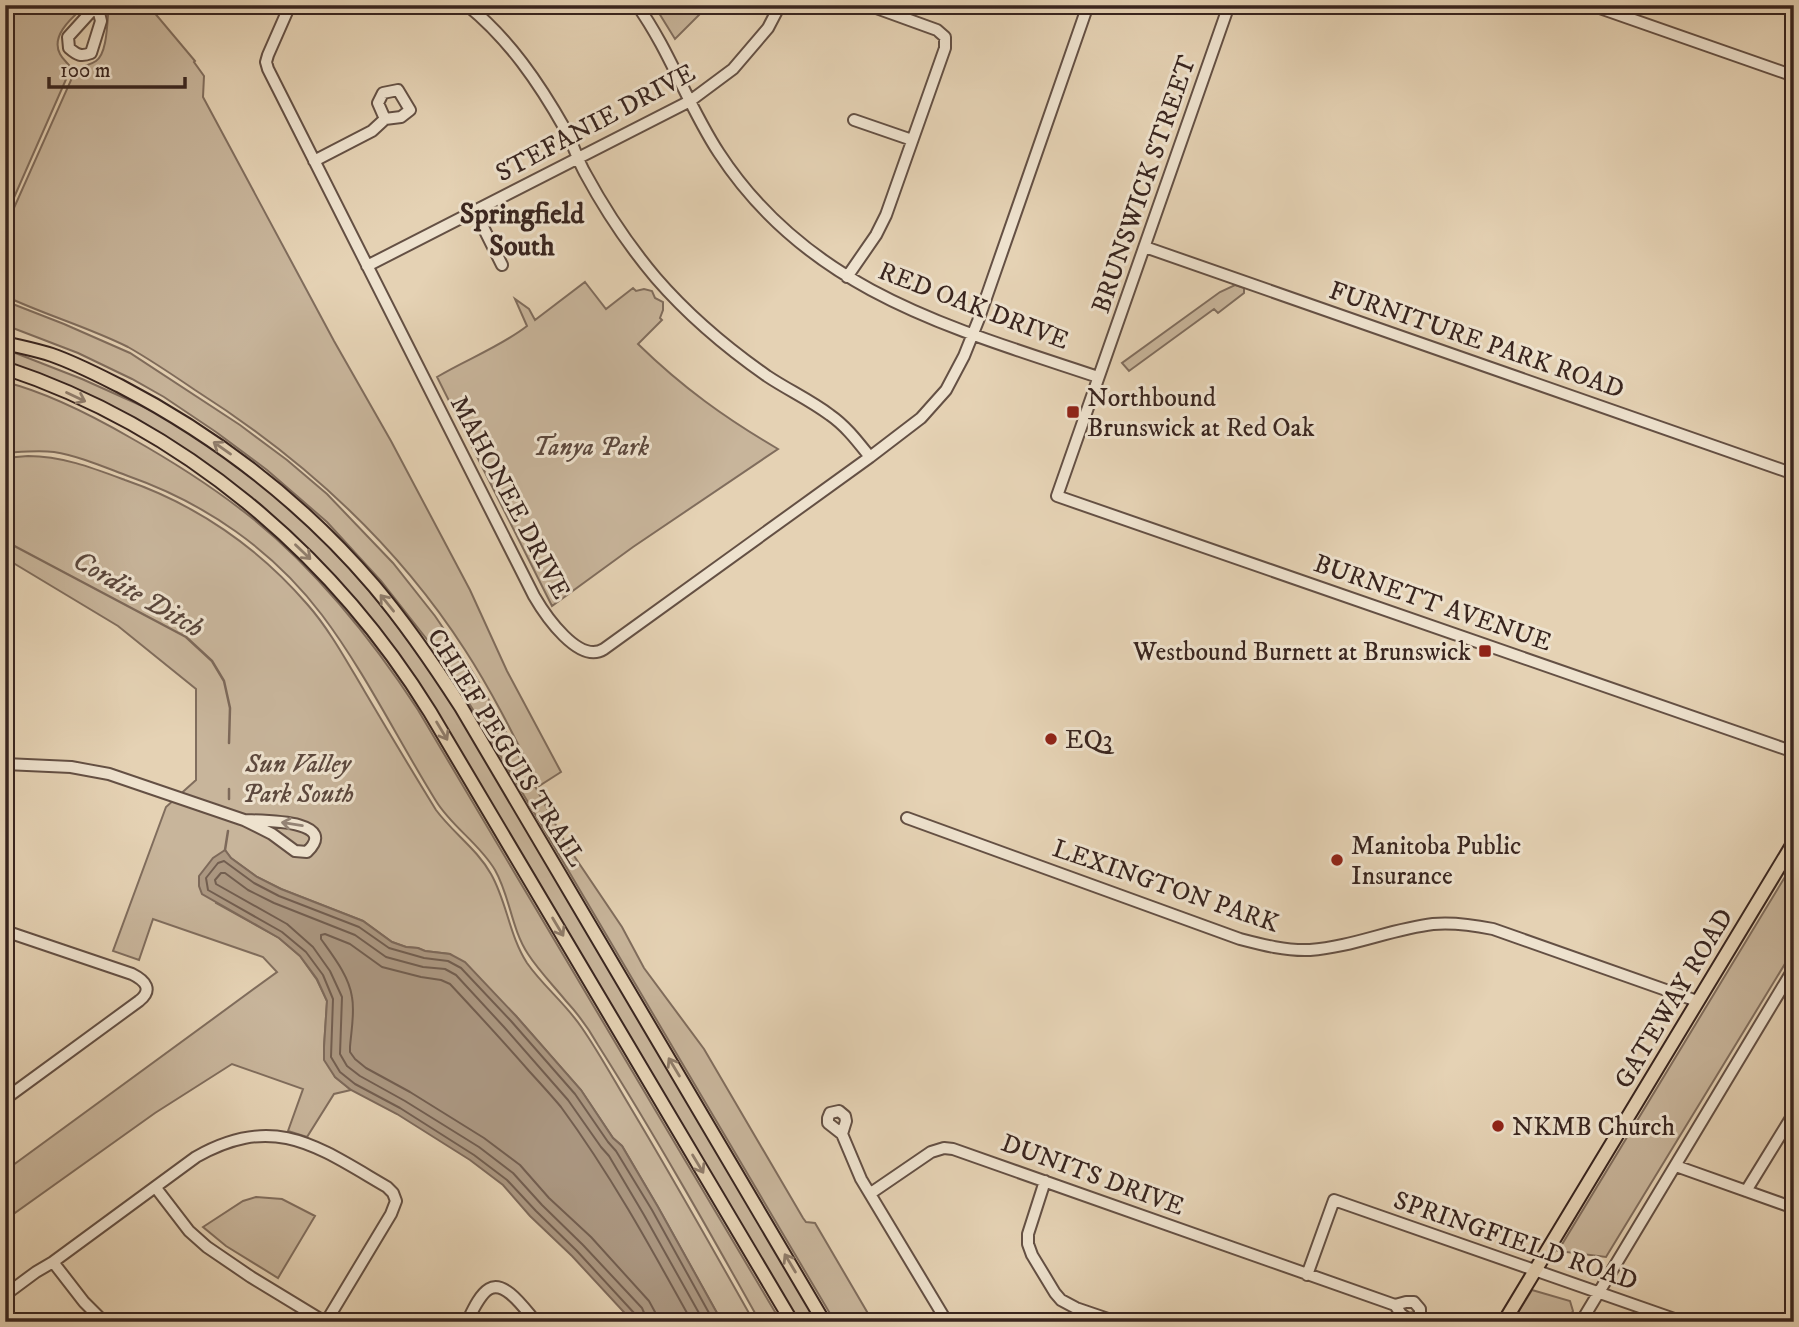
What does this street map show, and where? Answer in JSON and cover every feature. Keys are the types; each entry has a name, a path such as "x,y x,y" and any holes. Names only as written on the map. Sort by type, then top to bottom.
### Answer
{"main road":[{"path":"5,334 52,355"},
{"name":"CHIEF PEGUIS TRAIL","path":"5,343 52,355 108,381 152,403 205,436 280,492 313,522 349,558 397,615 461,707 824,1322"},
{"name":"CHIEF PEGUIS TRAIL","path":"8,370 104,410 203,469 290,539 367,621 430,712 792,1322"},
{"name":"GATEWAY ROAD","path":"1504,1322 1794,842"}],"street":[{"name":"MAHONEE DRIVE","path":"290,5 266,62 268,69 534,596 553,624 583,651 590,653 604,649 870,457 921,418 946,390 972,335 1088,5"},
{"path":"467,5 524,64 567,132 601,202 657,278 682,306 742,358 831,415 846,428 870,457"},
{"name":"RED OAK DRIVE","path":"637,5 665,51 719,154 754,199 796,240 829,266 902,307 972,335 1098,377"},
{"name":"STEFANIE DRIVE","path":"367,266 690,101 733,69 768,28 780,5"},
{"path":"847,277 881,224 945,48 945,37 937,30 868,5"},
{"name":"BRUNSWICK STREET","path":"1057,496 1229,5"},
{"path":"1591,5 1794,76"},
{"path":"314,161 372,131 385,119"},
{"path":"854,120 912,140"},
{"path":"475,211 502,265"},
{"name":"FURNITURE PARK ROAD","path":"1145,247 1794,474"},
{"name":"BURNETT AVENUE","path":"1057,496 1794,752"},
{"path":"5,764 71,767 93,771 244,820 272,834 295,851 307,852 314,842 310,829 298,824 244,820"},
{"name":"LEXINGTON PARK","path":"907,818 1240,939 1266,946 1310,950 1426,925 1470,925 1493,929 1697,1001"},
{"path":"5,931 132,974 145,982 147,993 139,1002 5,1099"},
{"path":"1581,1322 1794,968"},
{"path":"1746,1191 1794,1113"},
{"path":"842,1134 861,1179 947,1322"},
{"path":"5,1294 196,1157 231,1140 269,1136 295,1139 318,1147 387,1187 396,1201 325,1322 207,1247 189,1231 156,1188"},
{"name":"DUNITS DRIVE","path":"871,1193 930,1152 944,1148 966,1153 1395,1305"},
{"path":"1676,1166 1794,1208"},
{"path":"1045,1181 1028,1234 1032,1255 1061,1300 1117,1322"},
{"name":"SPRINGFIELD ROAD","path":"1307,1275 1334,1200 1683,1322"},
{"path":"53,1262 84,1302 104,1322"},
{"path":"467,1322 487,1290 495,1287 507,1290 536,1322"}],"green space":[{"path":"5,5 86,5 60,33 58,47 61,56 71,68 5,218"},
{"path":"109,5 148,5 195,61 204,76 203,97 391,441 470,590 507,671 561,772 539,786 485,683 438,611 409,574 344,505 273,444 145,357 113,340 5,296 5,228 75,71 96,61 103,51"},
{"path":"654,5 709,5 675,39"},
{"name":"Tanya Park","path":"585,282 606,309 633,288 636,291 652,291 655,298 663,302 660,318 662,320 638,344 705,401 778,449 633,547 552,606 437,377 527,326 515,299 529,309 535,320"},
{"path":"1235,285 1244,288 1244,293 1218,313 1214,309 1129,371 1122,363 1220,292"},
{"path":"5,301 130,353 240,425 327,494 393,563 435,616 467,663 566,844 622,927 644,968 704,1049 803,1218 806,1222 815,1223 873,1322 835,1322 477,716 436,651 381,581 327,522 267,470 216,432 132,379 78,353 5,325"},
{"path":"5,349 82,379 160,414 202,441 285,504 369,590 410,643 466,727 818,1322 798,1322 427,697 351,596 263,509 196,457 5,362"},
{"path":"5,382 38,392 86,414 146,446 202,482 243,511 293,554 339,603 381,656 418,710 781,1322 760,1322 661,1148 591,1033 541,972 522,944 504,890 489,860 436,801 353,660 303,591 236,531 184,500 156,487 63,454 41,451 5,453"},
{"name":"Sun Valley Park South","path":"28,456 65,460 89,467 176,501 246,546 288,583 307,604 338,646 436,810 491,874 527,963 576,1019 595,1048 754,1322 722,1322 622,1146 613,1138 581,1090 516,1016 450,954 425,951 392,942 363,921 257,877 231,858 225,850 216,903 279,938 300,956 317,980 327,1001 324,1047 335,1077 351,1090 334,1094 307,1137 288,1131 303,1089 232,1064 155,1113 5,1220 5,1171 277,972 263,957 153,919 139,960 113,951 166,807 196,780 196,689 118,626 5,558 5,458"},
{"path":"1794,862 1794,949 1606,1257 1558,1251"},
{"path":"256,1197 282,1199 315,1216 278,1278 226,1246 203,1227 243,1201"},
{"path":"1532,1290 1570,1301 1573,1311 1566,1322 1512,1322"}],"water":[{"path":"225,850 231,858 257,877 363,921 392,942 425,951 450,954 465,962 581,1090 613,1138 622,1146 722,1322 633,1322 503,1185 470,1160 397,1114 351,1090 335,1077 324,1060 327,1001 317,979 300,956 279,938 202,894 199,876 213,858"}],"waterway":[{"name":"Cordite Ditch","path":"5,541 186,637 212,661 224,681 230,708 229,743"},
{"name":"Cordite Ditch","path":"229,789 229,799"},
{"name":"Cordite Ditch","path":"225,850 228,831"}],"place":[{"name":"Northbound Brunswick at Red Oak","path":"1073,412"},
{"name":"Westbound Burnett at Brunswick","path":"1485,651"},
{"name":"EQ3","path":"1051,739"},
{"name":"Manitoba Public Insurance","path":"1337,860"},
{"name":"NKMB Church","path":"1498,1126"}],"district":[{"name":"Springfield South","path":"522,229"}]}
